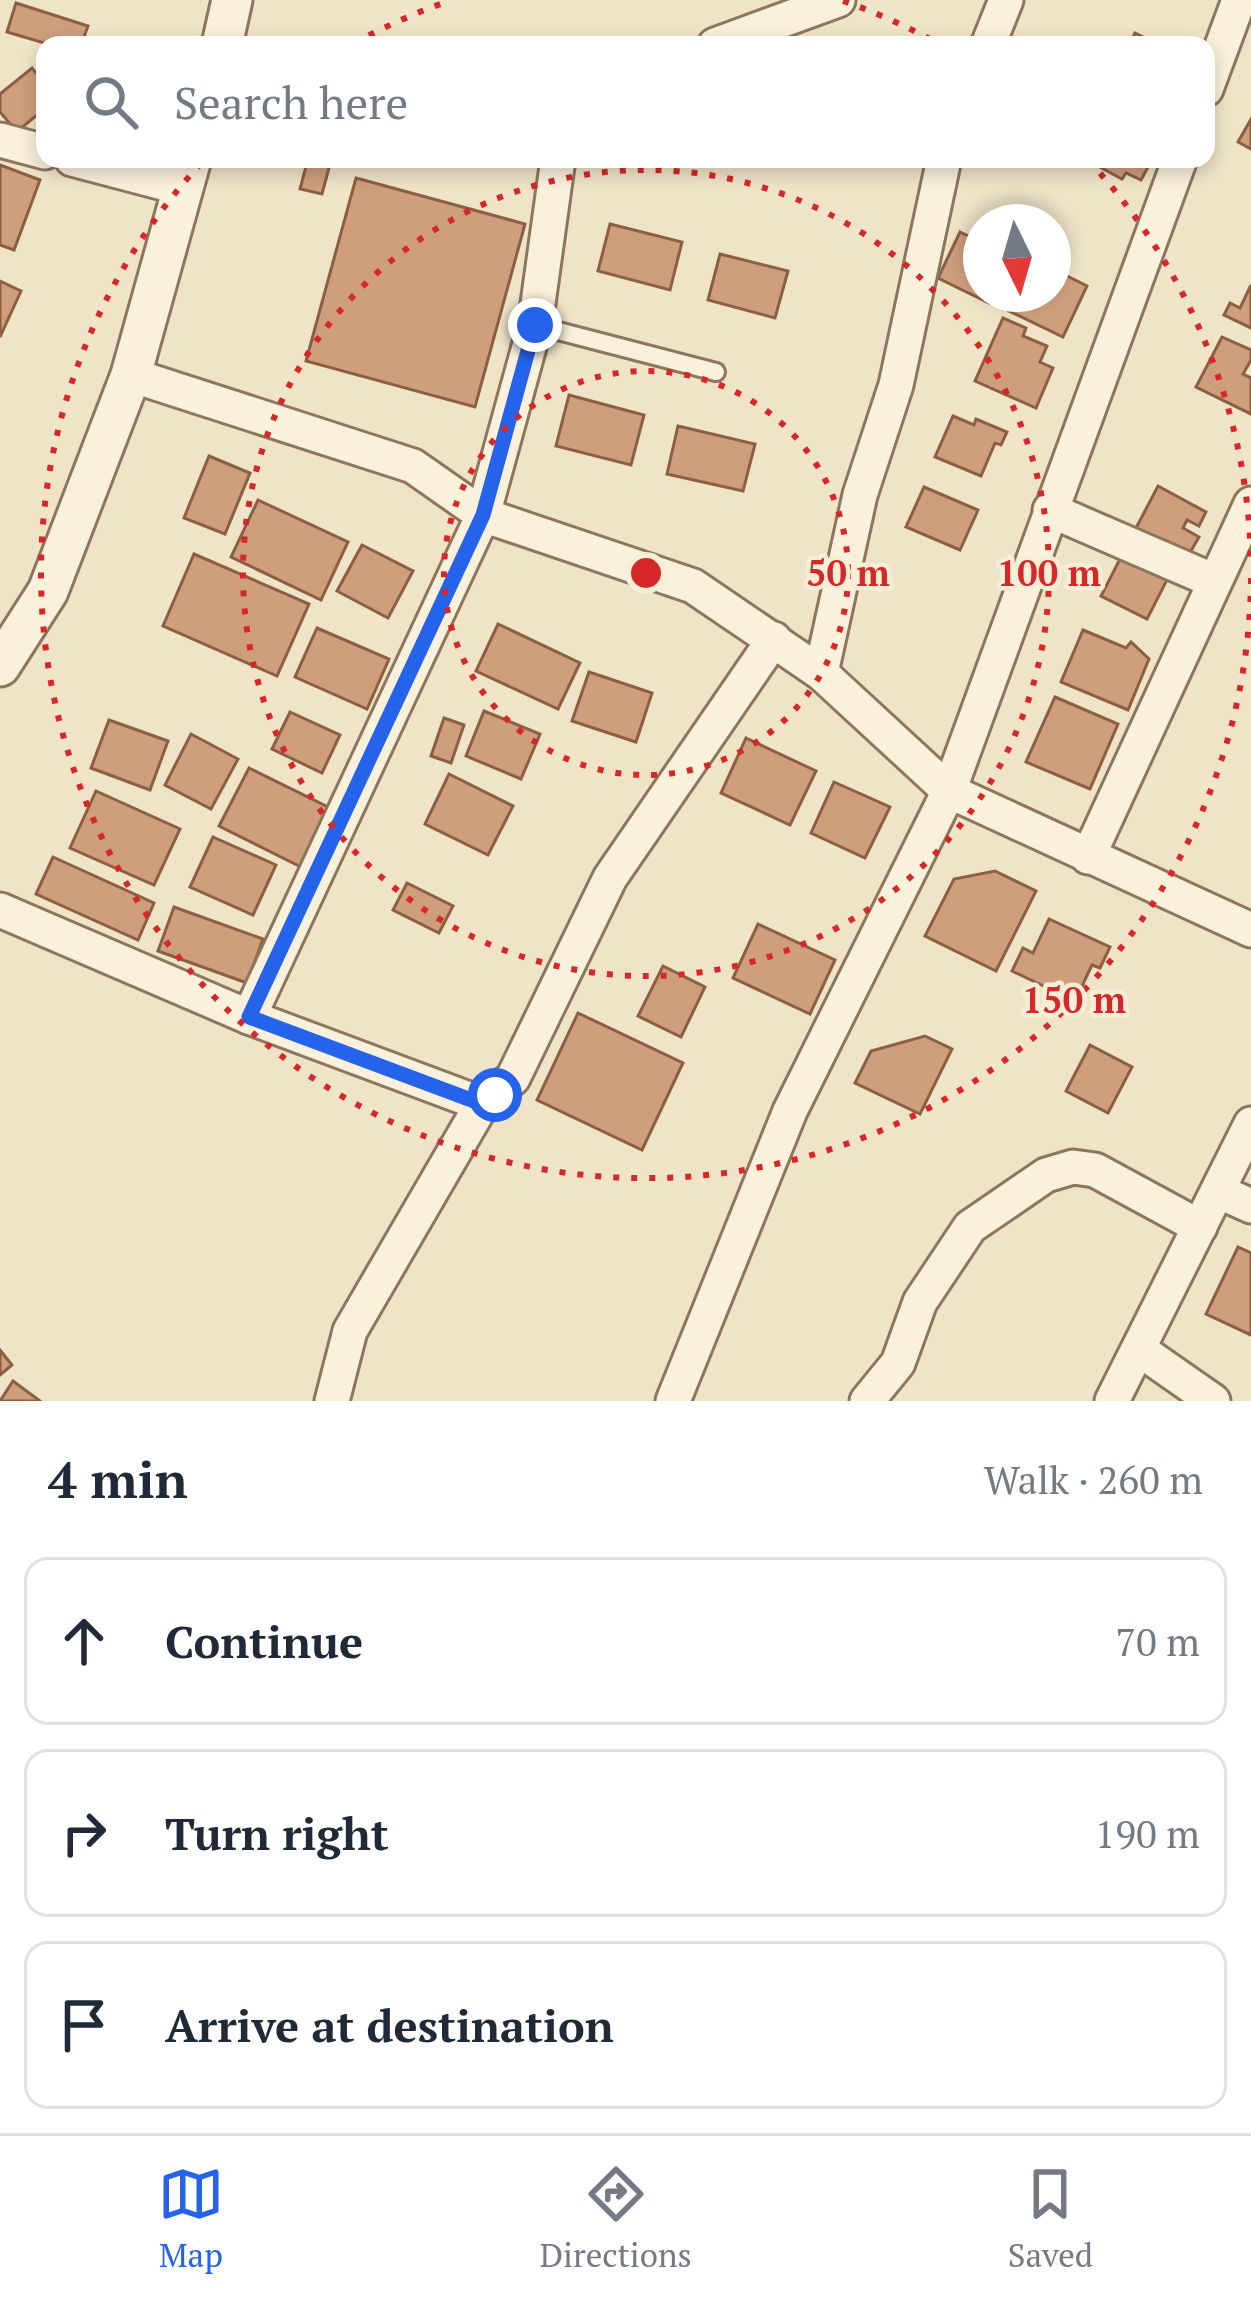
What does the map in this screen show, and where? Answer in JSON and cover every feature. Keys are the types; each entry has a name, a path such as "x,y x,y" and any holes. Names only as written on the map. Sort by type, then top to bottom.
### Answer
{"street":[{"path":"224,36 232,0"},
{"path":"740,36 838,0"},
{"path":"992,36 1006,0"},
{"path":"1215,65 1239,0"},
{"path":"0,140 36,150"},
{"path":"0,666 48,591 131,375 186,174 140,168"},
{"path":"249,1017 483,515 535,325 558,168"},
{"path":"821,673 860,494 896,386 942,168"},
{"path":"673,1401 790,1111 949,791 1177,168"},
{"path":"131,375 413,466 483,515 693,586 821,673 949,791 1251,930"},
{"path":"1088,857 1251,504"},
{"path":"1050,510 1214,581"},
{"path":"332,1401 350,1330 482,1104 514,1078 610,878 774,639"},
{"path":"0,910 249,1017 482,1104"},
{"path":"1112,1401 1251,1124"},
{"path":"867,1401 898,1363 920,1302 970,1227 1046,1175 1073,1167 1095,1170 1200,1227"},
{"path":"1218,1191 1251,1206"},
{"path":"1140,1350 1213,1401"}],"lane":[{"path":"535,325 716,372"}],"building":[{"path":"16,3 88,26 84,36 36,36 36,41 7,32"},
{"path":"32,68 36,116 17,132 0,112 0,94"},
{"path":"1251,119 1251,149 1238,142"},
{"path":"0,165 40,180 14,250 0,245"},
{"path":"306,168 329,168 322,194 300,189"},
{"path":"1102,168 1147,168 1141,180 1126,173 1122,179"},
{"path":"356,178 525,224 475,407 306,361"},
{"path":"610,224 682,242 670,290 598,271"},
{"path":"960,232 963,233 963,290 938,278"},
{"path":"720,254 788,271 775,318 708,300"},
{"path":"1071,278 1087,286 1063,337 1011,312 1071,312"},
{"path":"0,281 21,291 0,337"},
{"path":"1251,285 1251,328 1224,315 1230,303 1240,308"},
{"path":"1003,318 1026,328 1023,336 1047,346 1040,362 1053,368 1036,408 975,381"},
{"path":"1222,337 1251,350 1243,374 1251,378 1251,414 1196,387"},
{"path":"569,395 644,415 631,465 556,446"},
{"path":"953,416 974,425 976,419 1007,432 1001,445 995,443 981,476 935,457"},
{"path":"678,426 755,444 743,491 667,474"},
{"path":"209,456 250,473 225,534 184,518"},
{"path":"1158,486 1206,512 1199,526 1187,520 1183,528 1199,537 1188,556 1136,528"},
{"path":"924,487 978,510 960,550 906,527"},
{"path":"258,500 348,542 321,600 231,557"},
{"path":"362,545 413,571 388,618 337,591"},
{"path":"194,554 309,604 277,676 163,626"},
{"path":"1122,555 1168,578 1147,619 1101,596"},
{"path":"498,624 580,663 558,709 476,671"},
{"path":"317,628 389,659 367,709 295,677"},
{"path":"1083,630 1126,648 1131,642 1149,659 1128,710 1061,682"},
{"path":"589,672 652,693 636,742 572,721"},
{"path":"1055,697 1118,724 1090,789 1026,762"},
{"path":"484,711 540,734 521,779 466,756"},
{"path":"290,712 340,735 322,773 272,749"},
{"path":"444,718 464,725 451,763 431,756"},
{"path":"109,720 168,741 150,790 91,768"},
{"path":"191,734 238,759 211,809 165,785"},
{"path":"746,738 816,771 790,825 721,793"},
{"path":"249,768 332,809 303,868 219,826"},
{"path":"449,774 513,806 488,855 425,824"},
{"path":"834,782 890,807 865,858 811,833"},
{"path":"96,791 180,829 154,885 70,848"},
{"path":"213,837 276,865 253,915 190,887"},
{"path":"53,857 154,903 138,940 36,894"},
{"path":"995,871 1036,891 996,971 925,936 954,879"},
{"path":"407,883 453,906 439,933 393,910"},
{"path":"174,907 263,939 247,983 158,951"},
{"path":"1049,919 1110,947 1100,968 1092,965 1075,1001 1012,971 1023,948 1033,953"},
{"path":"758,924 835,960 810,1014 733,978"},
{"path":"663,966 705,987 681,1037 638,1016"},
{"path":"578,1013 683,1063 642,1150 537,1100"},
{"path":"925,1036 952,1049 920,1114 855,1083 871,1051"},
{"path":"1090,1045 1132,1067 1108,1113 1066,1091"},
{"path":"1238,1247 1251,1253 1251,1335 1206,1314"},
{"path":"0,1350 12,1365 0,1375"},
{"path":"13,1381 40,1401 0,1401"}],"route":[{"path":"495,1095 482,1104 249,1017 483,515 535,325"}]}
